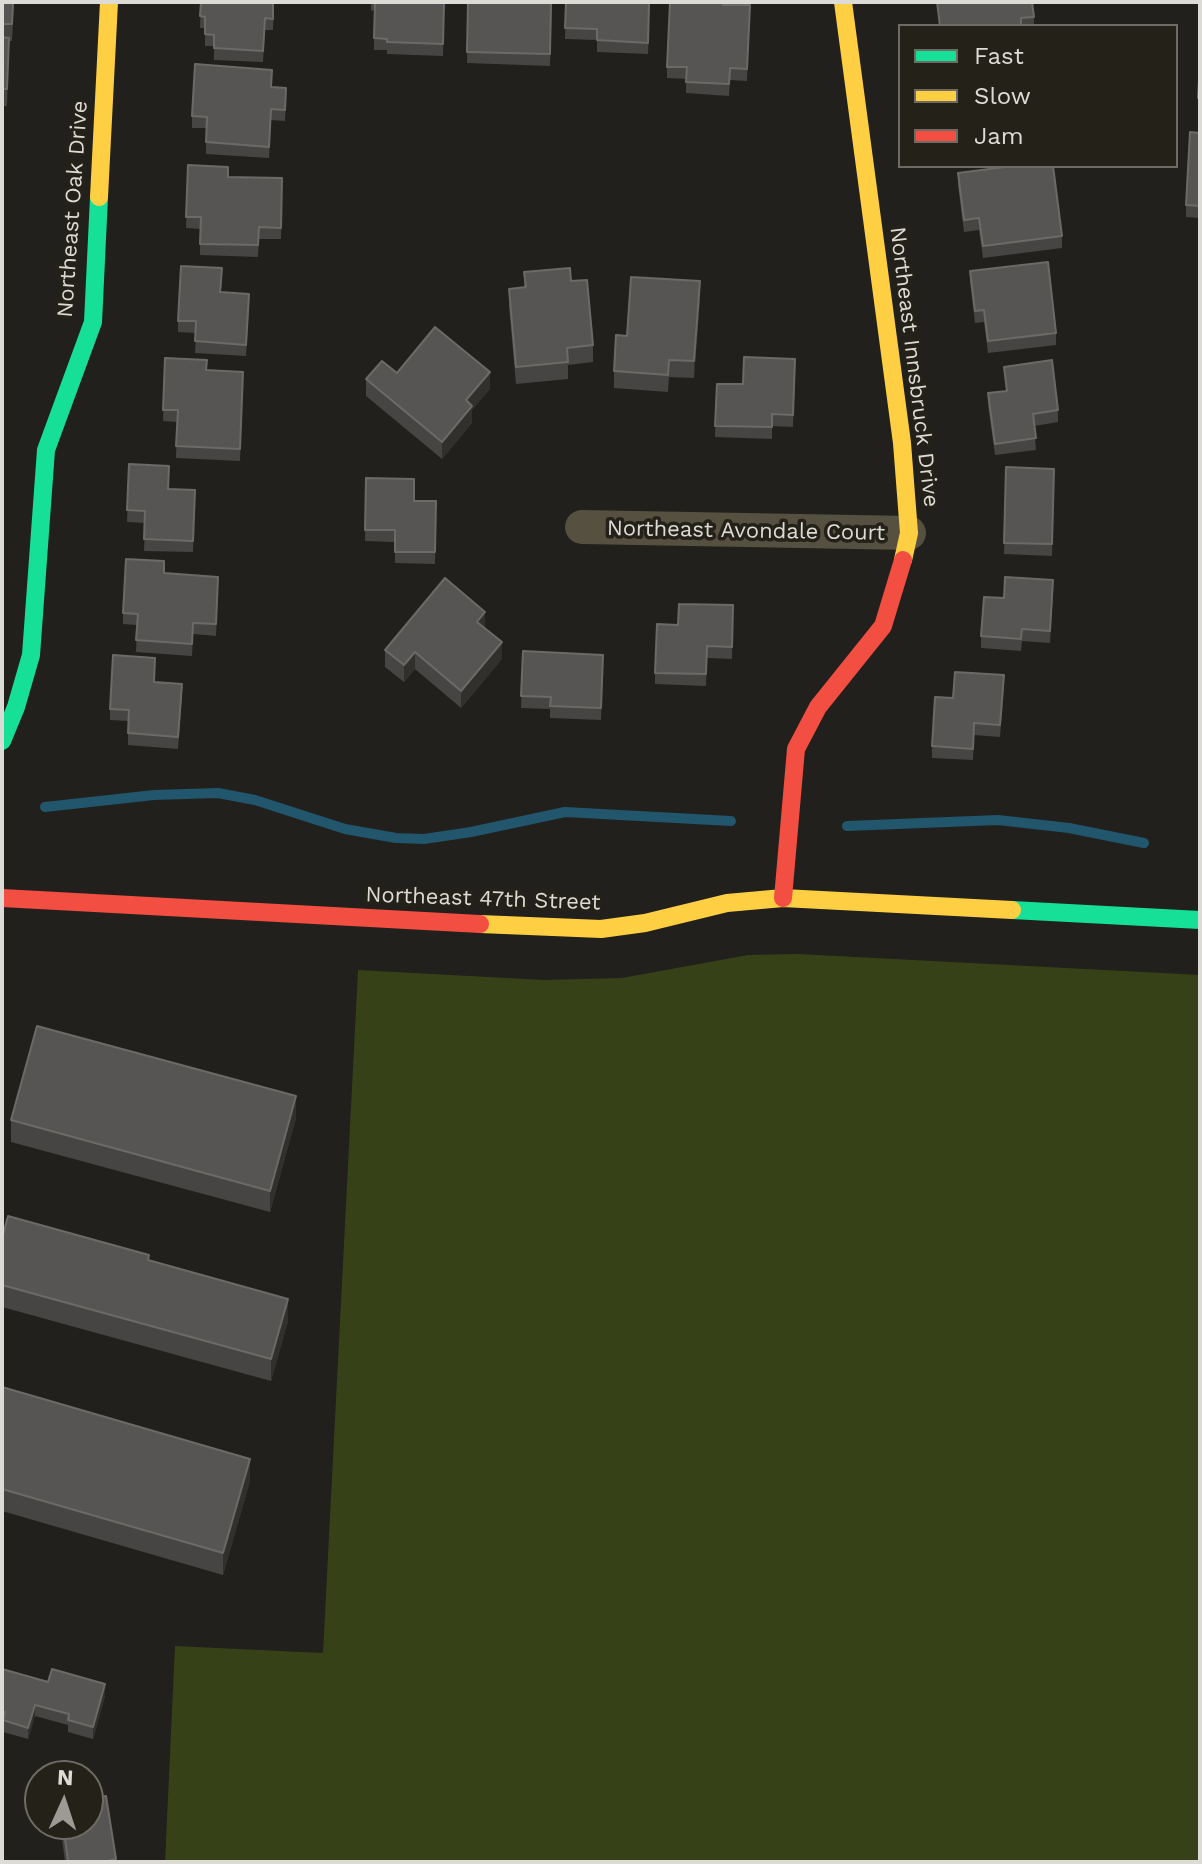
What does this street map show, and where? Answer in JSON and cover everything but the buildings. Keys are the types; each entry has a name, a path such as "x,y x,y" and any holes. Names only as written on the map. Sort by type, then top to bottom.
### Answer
{"street":[{"name":"Northeast Oak Drive","path":"2,741 16,707 31,655 46,450 93,322 109,2"},
{"name":"Northeast Innsbruck Drive","path":"783,898 796,749 818,707 883,626 900,575 909,533 902,443 843,2"},
{"name":"Northeast Avondale Court","path":"582,527 909,533"},
{"name":"Northeast 47th Street","path":"2,898 601,929 645,923 727,903 783,898 1200,920"}],"green space":[{"path":"798,954 1200,975 1200,1862 165,1862 175,1646 323,1653 358,970 544,980 622,978 748,955"}],"waterway":[{"path":"45,807 154,795 218,793 255,800 345,829 396,838 424,839 565,812 731,821"},
{"path":"847,826 998,820 1069,828 1144,843"}],"traffic: fast":[{"path":"2,741 16,707 31,655 46,450 93,322 99,197"},
{"path":"1012,910 1200,920"}],"traffic: slow":[{"path":"99,197 109,2"},
{"path":"843,2 902,443 909,533 903,560"},
{"path":"480,924 601,929 645,923 727,903 783,898 1012,910"}],"traffic: jam":[{"path":"783,898 796,749 818,707 883,626 903,560"},
{"path":"2,898 480,924"}]}
